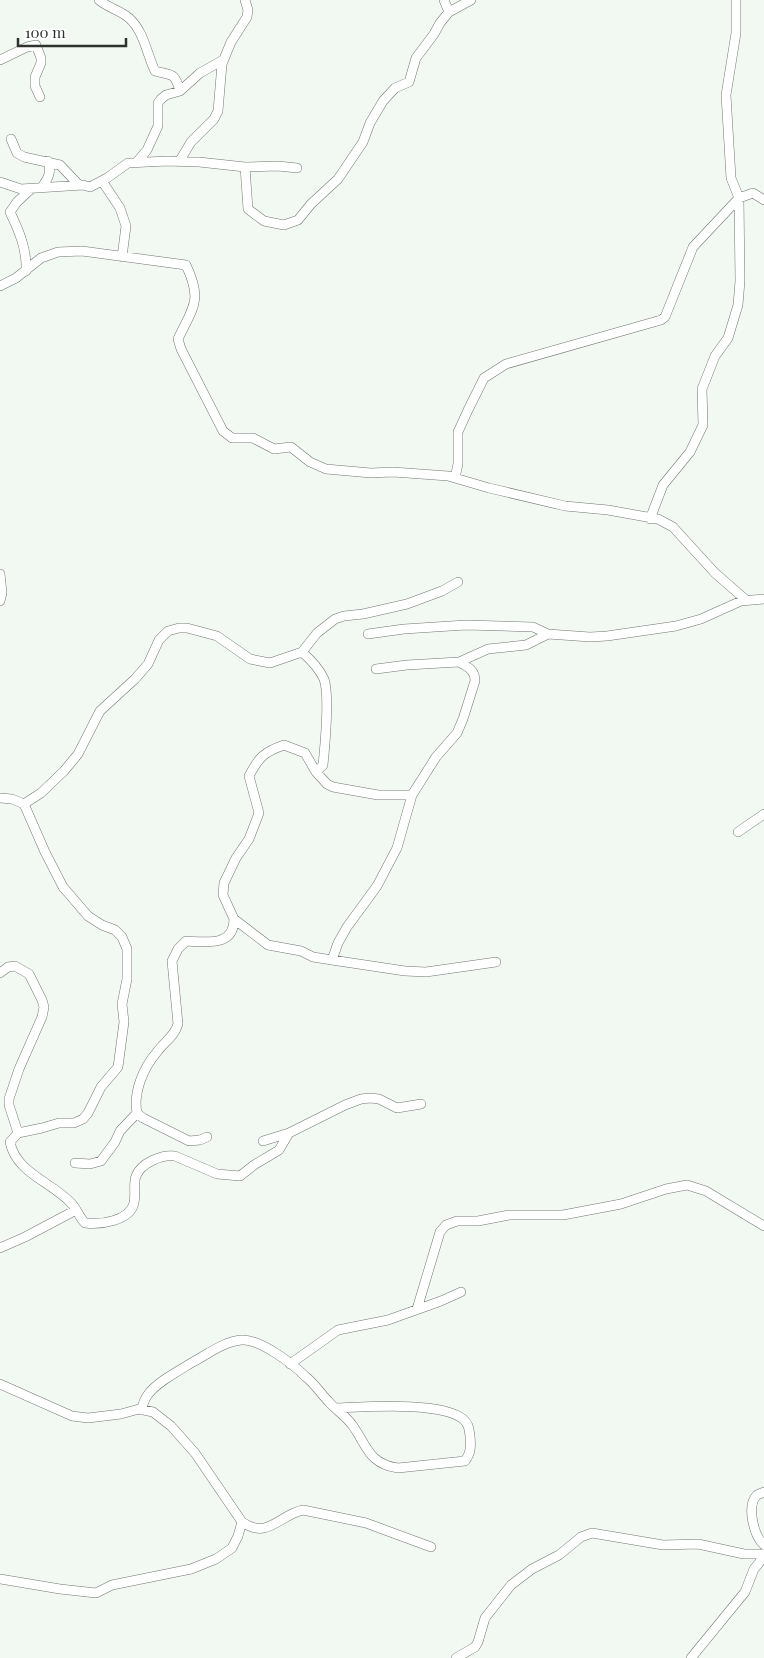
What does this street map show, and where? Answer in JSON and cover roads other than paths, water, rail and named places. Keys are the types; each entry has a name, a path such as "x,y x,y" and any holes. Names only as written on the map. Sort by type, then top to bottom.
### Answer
{"street":[{"path":"99,0 129,18 138,30 155,72 172,74 180,91"},
{"path":"179,162 190,142 214,119 218,111 220,72 223,60 231,42 247,17 246,0"},
{"path":"444,0 449,12"},
{"path":"245,166 248,209 264,221 284,225 298,220 311,204 338,179 362,142 370,122 383,101 394,88 409,82 416,58 449,12 471,0"},
{"path":"650,518 663,485 690,452 703,426 702,389 715,356 728,338 734,322 740,281 739,198 731,178 726,94 736,33 736,0"},
{"path":"0,60 27,46 36,45 41,63 35,77 35,86 40,98"},
{"path":"137,162 151,142 158,126 158,103 166,95 180,91 200,72 223,60"},
{"path":"11,139 18,154 60,165 79,185"},
{"path":"42,187 49,176 50,167 48,161"},
{"path":"0,182 22,189 79,185 90,187 128,163 137,162 199,162 296,168"},
{"path":"102,181 120,208 124,221 125,236 122,257"},
{"path":"26,270 24,246 10,212 31,189"},
{"path":"455,478 458,464 458,432 484,378 506,364 661,320 667,311 693,247 739,198 753,193 764,200"},
{"path":"0,286 16,278 41,258 58,252 82,251 186,265 194,284 195,304 178,340 223,431 232,438 253,438 274,449 291,447 310,462 326,469 417,473 455,478 565,506 608,510 658,520 673,527 715,573 746,600"},
{"path":"0,574 2,594 0,601"},
{"path":"24,804 41,793 64,771 78,754 100,711 135,679 148,664 159,640 168,631 187,628 216,636 250,659 263,662 279,661 302,652 317,633 335,619 407,604 442,591 458,582"},
{"path":"368,634 404,629 466,625 533,627 548,634 590,637 606,636 676,626 701,619 746,600 764,599"},
{"path":"376,669 415,664 459,662 488,650 526,645 548,634"},
{"path":"302,652 319,669 326,686 323,765 316,772"},
{"path":"332,960 342,935 377,886 397,848 412,795 436,757 457,732 463,719 475,681 475,675 470,668 459,662"},
{"path":"412,795 378,795 333,787 327,784 316,772 305,753 284,745 264,753 249,776 259,813 249,839 236,858 224,883 223,895 234,919 268,945 301,951 313,957 405,971 426,972 496,962"},
{"path":"0,798 12,799 24,804 63,887 88,916 102,925 115,930 122,937 127,949 127,979 122,1004 124,1022 118,1067 101,1087 83,1119 74,1123 59,1123 18,1132 10,1142 11,1148 23,1166 73,1204 85,1223 107,1222 127,1215 132,1210 136,1176 148,1163 170,1155 217,1174 240,1176 279,1150 290,1133"},
{"path":"738,832 764,814"},
{"path":"75,1163 90,1164 100,1161 115,1142 120,1131 137,1113 135,1095 145,1070 156,1052 177,1031 172,961 178,949 186,941 211,942 226,940 231,934 234,919"},
{"path":"0,973 8,966 15,966 29,974 44,1007 42,1017 19,1069 9,1099 9,1105 18,1132"},
{"path":"263,1141 290,1133 361,1099 379,1099 397,1108 421,1104"},
{"path":"137,1113 189,1142 207,1137"},
{"path":"417,1309 440,1232 446,1225 457,1222 478,1221 509,1215 563,1215 621,1204 666,1188 687,1185 706,1191 764,1226"},
{"path":"0,1248 76,1210"},
{"path":"290,1364 338,1330 388,1320 461,1292"},
{"path":"141,1410 147,1395 187,1365 228,1344 244,1340 265,1347 307,1377 334,1408 352,1424 371,1456 388,1467 398,1468 464,1461 470,1452 471,1444 468,1425 464,1419 446,1411 392,1406 334,1408"},
{"path":"0,1384 72,1416 88,1418 141,1410 153,1412 171,1426 195,1453 242,1522 251,1528 263,1528 279,1523 294,1512 309,1511 366,1523 431,1547"},
{"path":"764,1492 756,1496 752,1504 755,1531 764,1545"},
{"path":"0,1579 96,1593 112,1586 191,1569 216,1558 232,1548 242,1522"},
{"path":"456,1658 475,1647 485,1618 511,1585 532,1569 559,1555 581,1537 592,1533 663,1546 698,1544 744,1554 764,1556"},
{"path":"691,1658 745,1592 754,1569 764,1556"}]}
